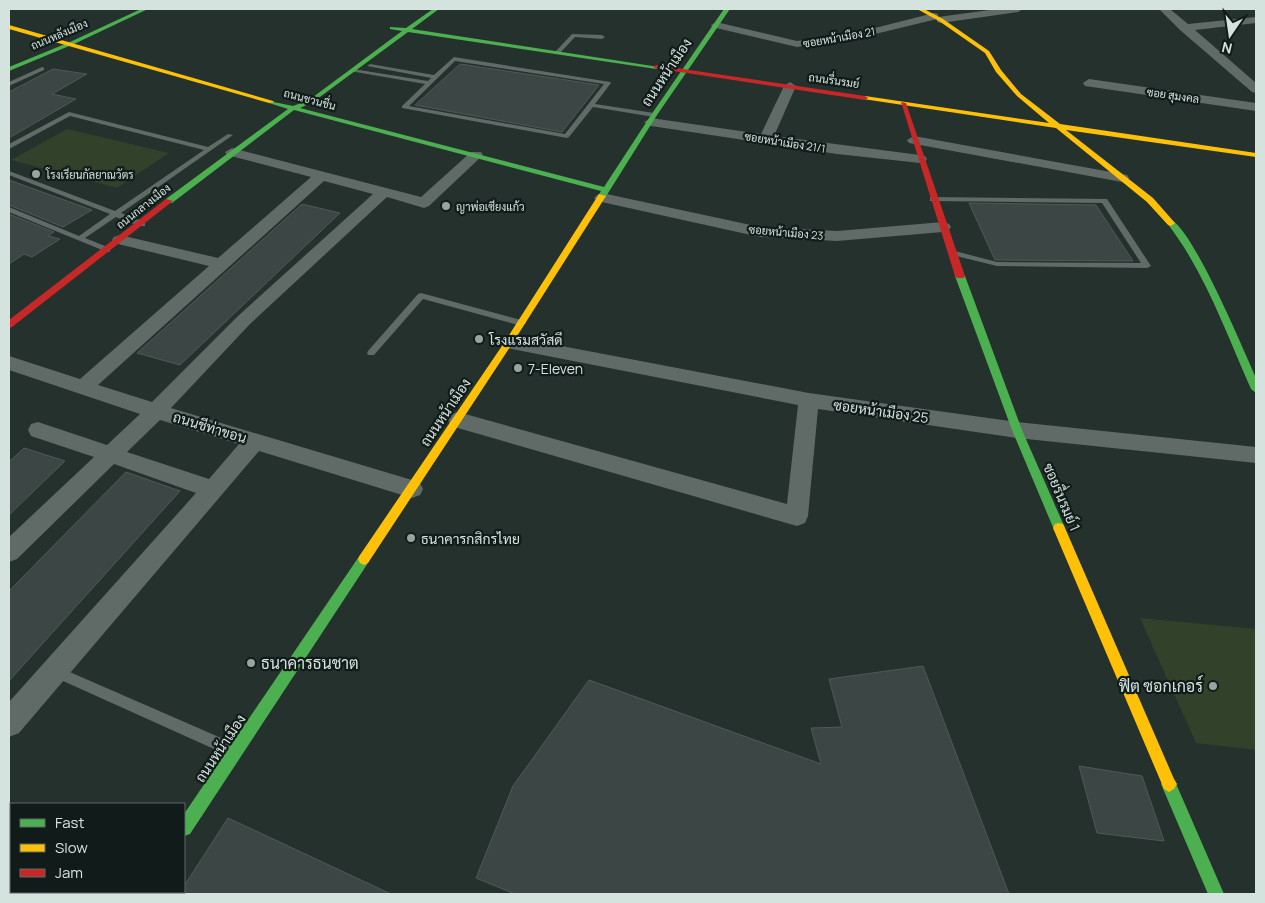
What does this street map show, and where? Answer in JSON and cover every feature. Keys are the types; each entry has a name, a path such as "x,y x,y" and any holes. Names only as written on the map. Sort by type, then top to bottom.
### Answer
{"street":[{"name":"ถนนหลังเมือง","path":"9,69 72,44 145,9"},
{"name":"ถนนกลางเมือง","path":"293,108 297,98 419,9"},
{"name":"ถนนกลางเมือง","path":"9,325 142,224 232,152 293,108 311,101 436,9"},
{"name":"ถนนหน้าเมือง","path":"185,827 510,342 653,118 727,9"},
{"path":"920,9 938,18 988,52 998,71 1019,95 1150,200 1179,232 1201,268 1256,389"},
{"name":"ซอยหน้าเมือง 21","path":"716,25 796,44 871,32 938,18 1018,9"},
{"path":"1164,9 1256,89"},
{"path":"1184,28 1256,20"},
{"name":"ถนนชวนชื่น","path":"9,27 293,108 476,155 604,194"},
{"name":"ถนนรื่นรมย์","path":"392,28 1256,155"},
{"path":"1237,72 1256,70"},
{"name":"ซอย สุมงคล","path":"1089,84 1256,107"},
{"path":"766,139 790,86"},
{"name":"ซอยรื่นรมย์ 1","path":"903,103 951,252 1017,430 1216,894"},
{"name":"ซอยหน้าเมือง 21/1","path":"653,118 837,150 920,159"},
{"path":"914,140 1122,178"},
{"path":"232,152 424,203 476,155"},
{"path":"83,388 321,176"},
{"path":"9,552 156,411 244,320 384,192"},
{"name":"ซอยหน้าเมือง 23","path":"604,194 760,232 837,236 943,227"},
{"path":"120,240 222,264"},
{"name":"ซอยหน้าเมือง 25","path":"510,342 809,400 1017,430 1256,455"},
{"name":"ถนนชีท่าขอน","path":"9,363 156,411 412,489"},
{"path":"458,420 797,516 809,400"},
{"path":"38,430 212,489"},
{"path":"9,723 255,441"}],"lane":[{"path":"558,52 574,36 602,37"},
{"path":"454,59 608,83 567,136 404,107 429,83 454,59"},
{"path":"357,68 435,77"},
{"path":"357,68 429,83"},
{"path":"9,84 42,69"},
{"path":"591,105 653,118"},
{"path":"9,147 69,114 209,149"},
{"path":"79,239 230,135"},
{"path":"9,173 142,224"},
{"path":"934,199 1104,202 1147,266 997,264 951,252"},
{"path":"9,209 106,250"},
{"path":"371,353 421,296 522,323"},
{"path":"55,671 236,751"}],"green space":[{"path":"67,129 169,153 117,188 11,160"},
{"name":"ฟิต ซอกเกอร์","path":"1140,618 1256,629 1256,750 1196,743"}],"building":[{"path":"460,64 599,85 562,132 415,105"},
{"path":"53,69 87,74 52,94 76,99 9,138 9,92"},
{"path":"9,180 92,210 63,227 9,205"},
{"path":"969,203 1096,205 1133,261 995,260"},
{"path":"302,204 340,213 180,365 137,353"},
{"path":"9,214 54,232 48,236 60,239 32,257 24,254 9,264"},
{"path":"24,448 65,461 9,515 9,462"},
{"path":"126,472 180,491 9,681 9,591"},
{"path":"923,666 1009,894 515,894 476,878 513,786 589,680 821,764 811,728 842,727 829,679"},
{"path":"1079,766 1142,776 1164,841 1097,833"},
{"path":"228,818 391,894 178,894 185,893 185,884"}],"traffic: fast":[{"path":"9,69 72,43 145,9"},
{"path":"169,201 293,108 311,101 436,9"},
{"path":"602,196 654,115 727,9"},
{"path":"392,28 656,67"},
{"path":"271,102 606,190"},
{"path":"1171,223 1179,232 1201,268 1256,389"},
{"path":"960,276 1017,430 1059,528"},
{"path":"185,827 364,559"},
{"path":"1169,784 1216,894"}],"traffic: slow":[{"path":"920,9 941,20 987,52 998,71 1019,95 1150,200 1171,223"},
{"path":"9,27 271,102"},
{"path":"865,98 1256,155"},
{"path":"364,559 509,342 602,196"},
{"path":"1059,528 1169,784"}],"traffic: jam":[{"path":"656,67 865,98"},
{"path":"903,103 960,276"},
{"path":"9,325 169,201"}],"place":[{"name":"โรงเรียนกัลยาณวัตร","path":"36,174"},
{"name":"ญาพ่อเซียงแก้ว","path":"446,206"},
{"name":"โรงแรมสวัสดี","path":"479,339"},
{"name":"7-Eleven","path":"518,368"},
{"name":"ธนาคารกสิกรไทย","path":"411,538"},
{"name":"ธนาคารธนชาต","path":"251,663"},
{"name":"ฟิต ซอกเกอร์","path":"1213,686"}]}
